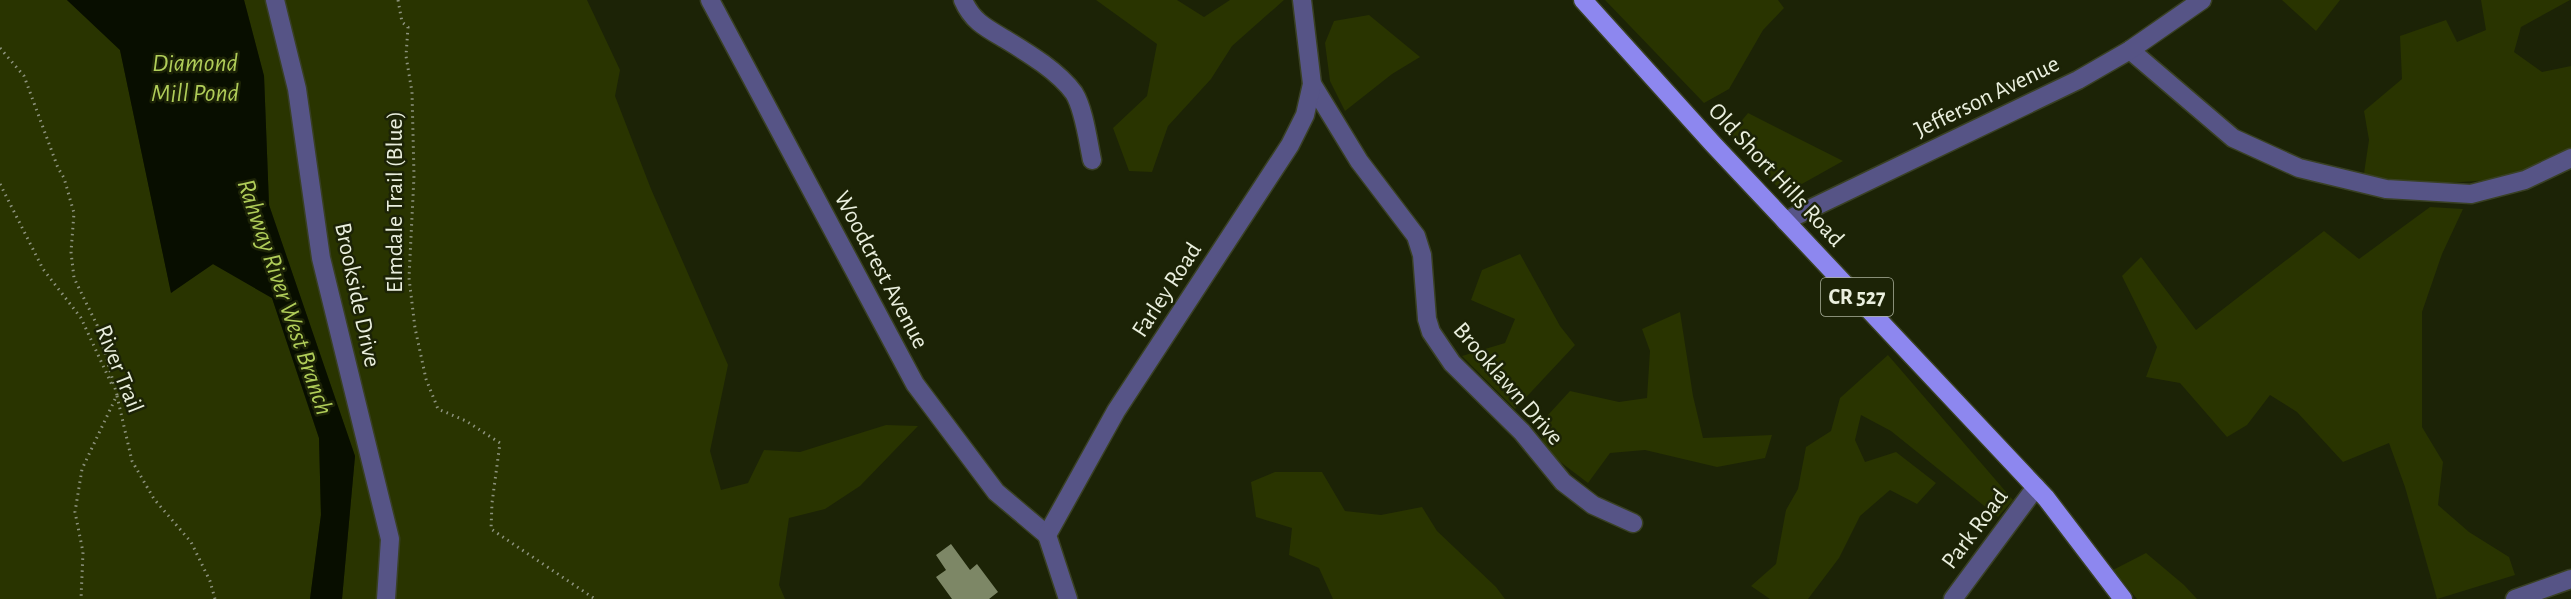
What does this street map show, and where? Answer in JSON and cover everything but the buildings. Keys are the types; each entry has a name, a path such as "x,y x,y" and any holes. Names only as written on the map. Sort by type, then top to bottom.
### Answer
{"main road":[{"name":"Old Short Hills Road","path":"1583,0 1785,221 2036,487 2123,599"}],"street":[{"name":"Brookside Drive","path":"275,0 297,89 321,258 390,539 389,582 386,599"},
{"name":"Woodcrest Avenue","path":"710,0 915,384 996,492 1047,535"},
{"path":"963,0 970,15 979,24 1032,57 1056,75 1075,94 1092,160"},
{"name":"Farley Road","path":"1047,535 1116,411 1290,145 1305,115 1312,84 1302,0"},
{"name":"Jefferson Avenue","path":"1785,221 2078,80 2130,50 2202,0"},
{"path":"2130,50 2233,138 2310,170 2386,189 2471,194 2525,180 2571,158"},
{"name":"Brooklawn Drive","path":"1312,84 1359,160 1416,236 1422,255 1427,319 1431,332 1448,358 1522,432 1563,482 1593,505 1633,523"},
{"name":"Park Road","path":"1953,599 2036,487"},
{"path":"1047,535 1068,599"},
{"path":"2515,599 2571,579"}],"path":[{"name":"Elmdale Trail (Blue)","path":"398,0 402,22 408,27 406,56 411,92 414,176 409,278 415,328 426,379 438,409 466,421 500,443 491,529 595,599"},
{"path":"0,48 24,76 58,168 64,178 74,213 71,252 74,278 97,325 117,395 82,469 75,512 83,552 81,599"},
{"name":"River Trail","path":"0,184 43,269 81,318 117,395 132,461 154,499 191,542 210,582 215,599"}],"green space":[{"path":"0,0 67,0 120,50 171,292 213,264 272,298 319,438 321,515 310,599 0,599"},
{"path":"244,0 587,0 620,70 615,96 651,189 728,365 710,451 721,490 748,483 764,450 800,452 886,425 918,426 860,486 825,509 789,518 779,585 785,599 342,599 355,456 269,205 264,76"},
{"path":"1096,0 1177,0 1204,17 1230,0 1284,0 1232,46 1211,79 1168,126 1152,172 1129,171 1113,128 1147,96 1157,44"},
{"path":"1605,0 1778,0 1784,8 1763,30 1729,89 1704,103"},
{"path":"2282,0 2340,0 2316,31"},
{"path":"2481,0 2570,0 2521,27 2514,52 2542,72 2571,66 2571,152 2520,178 2432,184 2363,180 2369,140 2364,111 2402,79 2400,36 2446,20 2457,42 2486,30"},
{"path":"1369,15 1420,57 1392,74 1345,111 1330,81 1325,43 1334,21"},
{"path":"1748,113 1843,161 1784,194 1730,135"},
{"path":"2430,207 2463,209 2442,254 2422,312 2422,427 2443,462 2438,505 2469,532 2509,557 2515,575 2437,599 2405,487 2389,443 2343,462 2297,412 2270,395 2247,425 2227,437 2180,383 2146,377 2157,347 2122,276 2141,257 2196,330 2324,231 2359,259"},
{"path":"1520,254 1560,326 1575,345 1515,409 1462,356 1505,343 1515,319 1471,300 1482,270"},
{"path":"1680,312 1693,396 1703,438 1772,435 1765,458 1717,467 1645,450 1610,453 1588,483 1546,451 1538,426 1570,391 1619,402 1647,398 1650,351 1642,329"},
{"path":"1888,355 2013,500 1998,517 1891,431 1861,415 1855,440 1865,462 1896,452 1936,483 1917,504 1890,490 1860,516 1839,558 1808,599 1770,599 1751,586 1776,564 1786,510 1798,489 1806,447 1831,431 1840,398"},
{"path":"1275,472 1322,472 1345,511 1381,515 1422,507 1437,531 1496,587 1505,599 1333,599 1319,568 1289,555 1292,528 1256,517 1251,482"},
{"path":"2146,553 2197,599 2137,599 2113,570"}],"water":[{"name":"Diamond Mill Pond","path":"67,0 244,0 264,76 269,205 355,456 342,599 310,599 321,515 319,438 272,298 213,264 171,293 120,50"}],"water label":[{"name":"Rahway River West Branch","path":"285,297"}]}
